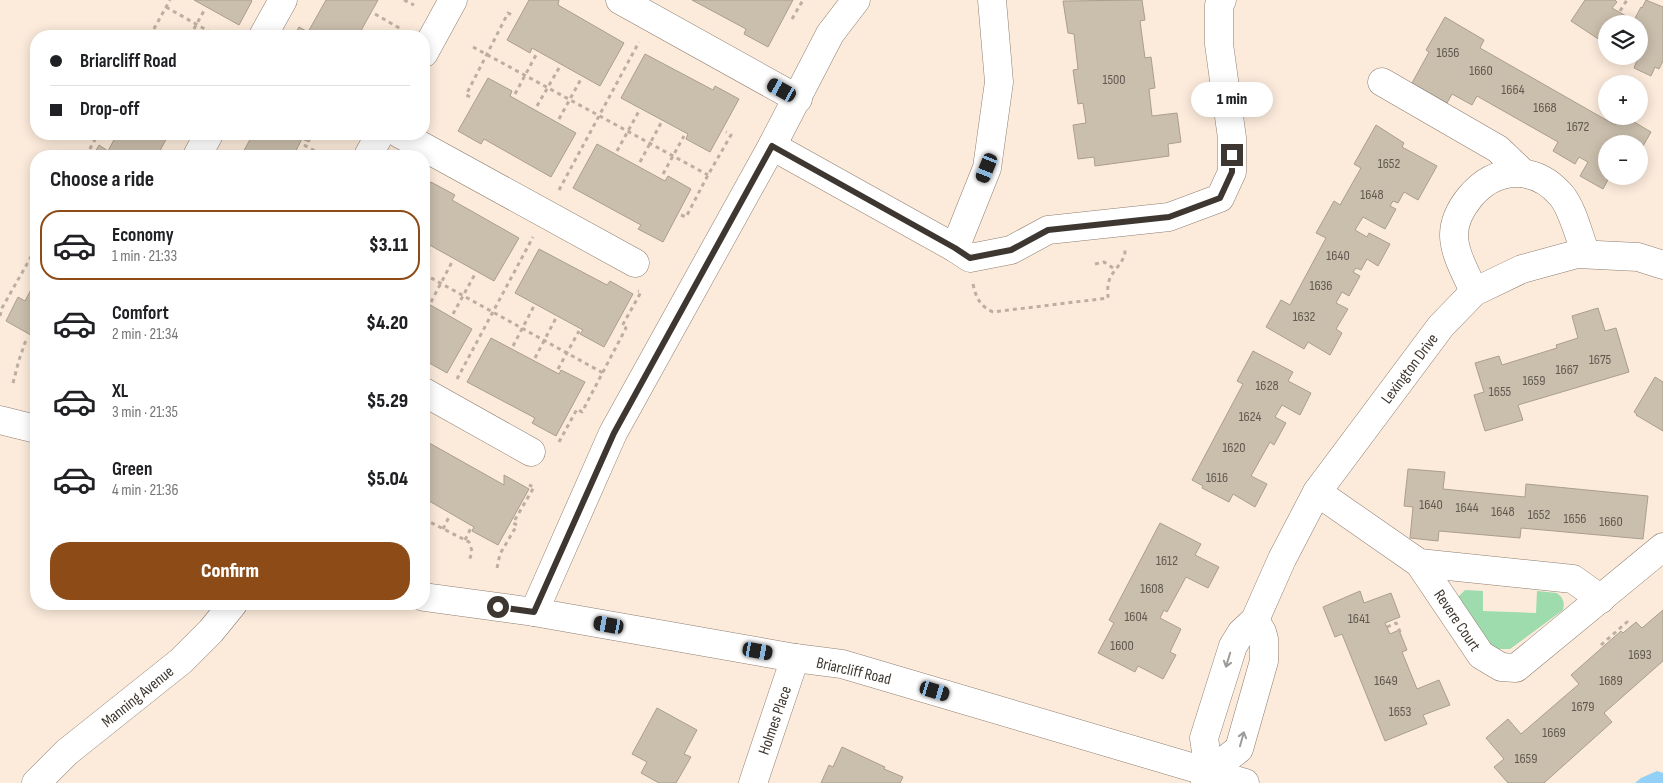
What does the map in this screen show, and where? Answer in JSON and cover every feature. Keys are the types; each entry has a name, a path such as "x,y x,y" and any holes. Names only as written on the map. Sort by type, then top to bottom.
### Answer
{"street":[{"path":"266,30 283,0"},
{"path":"430,43 453,0"},
{"path":"620,0 798,99"},
{"path":"534,612 614,433 798,99 830,34 856,0"},
{"path":"955,248 987,168 999,82 992,0"},
{"path":"772,146 970,258 1011,250 1048,230 1169,217 1220,198 1232,172 1232,138 1219,44 1219,5 1222,0"},
{"path":"1382,82 1498,149 1523,173"},
{"path":"410,140 426,150"},
{"path":"430,152 635,276"},
{"path":"1474,292 1455,246 1454,228 1460,212 1474,191 1503,174 1516,172 1537,177 1547,182 1561,195 1567,203 1586,254"},
{"name":"Lexington Drive","path":"1207,777 1204,738 1233,646 1241,633 1255,620 1282,558 1317,492 1441,326 1474,292 1522,269 1577,254 1638,257 1663,265"},
{"path":"430,395 531,452"},
{"path":"0,420 30,428"},
{"name":"Revere Court","path":"1317,492 1419,563 1481,655 1500,666 1516,668 1663,547"},
{"name":"Revere Court","path":"1419,563 1573,579 1601,598"},
{"name":"Briarcliff Road","path":"430,598 534,612 795,658 842,664 1207,777 1245,783"},
{"name":"Manning Avenue","path":"36,783 67,752 181,661 211,631 228,610"},
{"path":"1207,777 1239,750 1264,661 1264,639 1255,620"},
{"name":"Holmes Place","path":"753,783 795,658"}],"path":[{"path":"153,30 170,0"},
{"path":"404,0 414,5"},
{"path":"792,19 803,0"},
{"path":"1620,11 1627,0"},
{"path":"166,7 206,30"},
{"path":"193,30 205,9"},
{"path":"470,98 466,95 508,13 514,16"},
{"path":"375,14 401,29"},
{"path":"558,191 641,38"},
{"path":"473,47 708,175"},
{"path":"515,94 536,55"},
{"path":"537,106 559,68"},
{"path":"559,119 581,79"},
{"path":"617,151 639,111"},
{"path":"640,162 661,123"},
{"path":"681,215 686,217 731,135 726,132"},
{"path":"663,174 684,136"},
{"path":"304,145 313,150"},
{"path":"972,281 975,294 982,307 993,312 1108,298 1109,281 1126,252 1120,222"},
{"path":"452,386 535,234"},
{"path":"0,316 2,308 30,259"},
{"path":"431,302 452,262"},
{"path":"1095,264 1104,262 1116,270"},
{"path":"454,314 475,274"},
{"path":"559,442 577,409 582,412 626,328 622,326 641,292 635,276"},
{"path":"430,277 603,373"},
{"path":"513,346 534,306"},
{"path":"535,358 556,318"},
{"path":"558,368 579,332"},
{"path":"13,383 28,337"},
{"path":"497,568 500,554 517,525 513,523 534,487 529,485"},
{"path":"443,529 450,515"},
{"path":"430,521 469,542 472,551 469,562"},
{"path":"465,540 472,528"},
{"path":"1601,644 1628,622 1631,627"},
{"path":"1387,627 1396,623 1402,636"}],"green space":[{"path":"1465,590 1483,591 1483,611 1536,613 1537,591 1557,593 1563,600 1564,607 1563,610 1510,649 1499,649 1488,646 1457,601"}],"water":[{"path":"1657,771 1663,773 1663,783 1635,783 1641,778"}],"building":[{"path":"194,0 251,0 252,1 239,25"},
{"path":"326,0 378,0 361,30 309,30"},
{"path":"529,0 559,0 558,5 624,43 600,86 532,48 530,53 507,40"},
{"path":"692,0 793,0 768,47 744,34 746,29"},
{"path":"1142,0 1145,20 1140,21 1145,58 1151,57 1155,88 1149,89 1152,116 1177,113 1181,142 1168,144 1169,156 1095,166 1094,157 1078,159 1073,125 1086,123 1083,103 1078,104 1073,70 1078,69 1074,34 1068,33 1063,1"},
{"path":"1585,0 1615,0 1617,2 1612,8 1624,15 1598,15 1598,39 1571,21"},
{"path":"1646,0 1663,7 1663,61 1659,69 1655,67 1651,76 1634,68 1635,65 1648,65 1648,15 1637,15"},
{"path":"1445,17 1484,40 1480,48 1598,115 1598,125 1639,125 1651,132 1648,137 1648,135 1598,135 1598,185 1605,185 1603,189 1580,176 1588,162 1579,157 1575,164 1553,151 1558,142 1477,96 1472,105 1452,94 1447,103 1412,83 1429,52 1426,50"},
{"path":"645,54 713,90 715,86 739,99 710,152 686,139 688,134 621,98"},
{"path":"488,78 512,91 510,96 576,133 551,177 484,139 481,144 458,131"},
{"path":"1376,125 1404,143 1402,147 1437,166 1418,200 1404,192 1398,203 1393,201 1390,206 1396,209 1385,229 1363,217 1355,230 1367,237 1369,233 1390,244 1378,266 1367,259 1361,270 1356,268 1353,272 1360,276 1349,296 1342,292 1336,303 1348,309 1336,329 1342,333 1330,355 1308,342 1304,349 1266,327 1281,300 1290,305 1326,238 1316,233 1334,201 1340,205 1361,168 1354,164"},
{"path":"114,140 166,140 160,150 109,150"},
{"path":"250,140 301,140 296,150 244,150"},
{"path":"597,144 665,181 668,176 691,189 663,242 638,229 641,225 573,188"},
{"path":"99,145 106,150 96,150"},
{"path":"431,182 455,195 452,200 519,238 494,281 430,245"},
{"path":"539,249 607,285 610,281 633,294 604,347 580,334 583,330 515,293"},
{"path":"30,291 30,335 6,321 18,297 25,301"},
{"path":"430,305 472,329 447,373 430,363"},
{"path":"1598,308 1605,331 1616,328 1629,372 1518,405 1523,420 1485,431 1474,395 1484,392 1475,363 1499,356 1502,365 1557,348 1556,345 1578,338 1572,316"},
{"path":"491,338 559,374 561,370 585,382 556,436 532,423 535,418 467,382"},
{"path":"1253,351 1293,372 1288,381 1311,393 1300,415 1282,405 1275,417 1286,423 1274,445 1270,442 1251,476 1267,484 1255,507 1233,494 1229,502 1202,488 1203,486 1192,480 1243,384 1237,381"},
{"path":"1655,377 1663,382 1663,431 1634,412"},
{"path":"430,443 504,485 504,475 529,489 498,545 472,531 474,527 430,501"},
{"path":"1408,469 1445,472 1443,489 1525,497 1526,484 1648,496 1643,539 1521,528 1520,538 1439,531 1438,541 1410,538 1413,507 1404,506"},
{"path":"1160,523 1201,544 1195,555 1219,567 1208,588 1186,577 1167,612 1164,610 1160,618 1181,629 1170,652 1176,655 1163,679 1138,666 1135,672 1098,653 1114,623 1109,620"},
{"path":"1360,591 1364,603 1391,593 1400,617 1385,623 1390,634 1399,630 1407,650 1402,652 1417,689 1439,680 1450,705 1423,715 1427,724 1385,741 1342,634 1335,637 1323,607"},
{"path":"1663,610 1663,661 1604,713 1612,722 1544,783 1508,783 1494,767 1504,759 1486,738 1508,719 1521,734 1579,684 1571,675 1621,631 1623,633 1636,622 1642,628"},
{"path":"657,708 697,730 684,754 691,757 676,783 659,783 641,773 647,762 632,754"},
{"path":"842,747 903,777 900,783 821,783 829,765 833,767"}],"route":[{"path":"498,607 534,612 614,433 772,146 970,258 1011,250 1048,230 1169,217 1220,198 1232,172 1232,155"}]}
